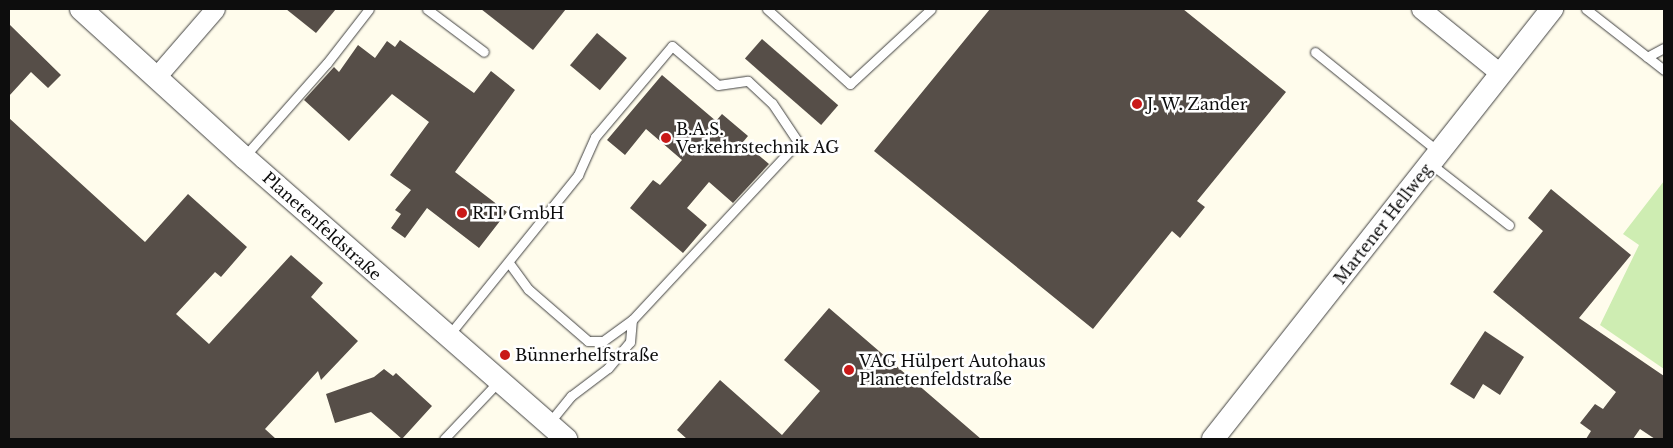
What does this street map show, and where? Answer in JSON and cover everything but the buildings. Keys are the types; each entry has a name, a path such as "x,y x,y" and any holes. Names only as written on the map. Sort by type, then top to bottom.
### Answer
{"street":[{"name":"Planetenfeldstraße","path":"81,9 447,337 566,439"},
{"path":"156,77 216,9"},
{"path":"1420,9 1501,74"},
{"name":"Martener Hellweg","path":"1213,439 1552,9"}],"lane":[{"path":"244,157 327,63 369,9"},
{"path":"427,9 484,52"},
{"path":"767,9 850,84 931,9"},
{"path":"1586,9 1662,68"},
{"path":"447,337 509,263 578,175 594,136 672,46 718,85 748,82 772,102 798,142 632,320 603,341 588,341 528,289 509,263"},
{"path":"1647,57 1664,48"},
{"path":"1315,52 1509,225"},
{"path":"1647,57 1664,57"},
{"path":"548,424 571,396 608,368 630,342 632,320"},
{"path":"444,439 498,382"}],"green space":[{"path":"1664,181 1664,369 1600,325 1639,245 1623,234"}],"place":[{"name":"J. W. Zander","path":"1137,104"},
{"name":"B.A.S. Verkehrstechnik AG","path":"666,138"},
{"name":"RTI GmbH","path":"462,213"},
{"name":"Bünnerhelfstraße","path":"505,355"},
{"name":"VAG Hülpert Autohaus Planetenfeldstraße","path":"849,370"}]}
